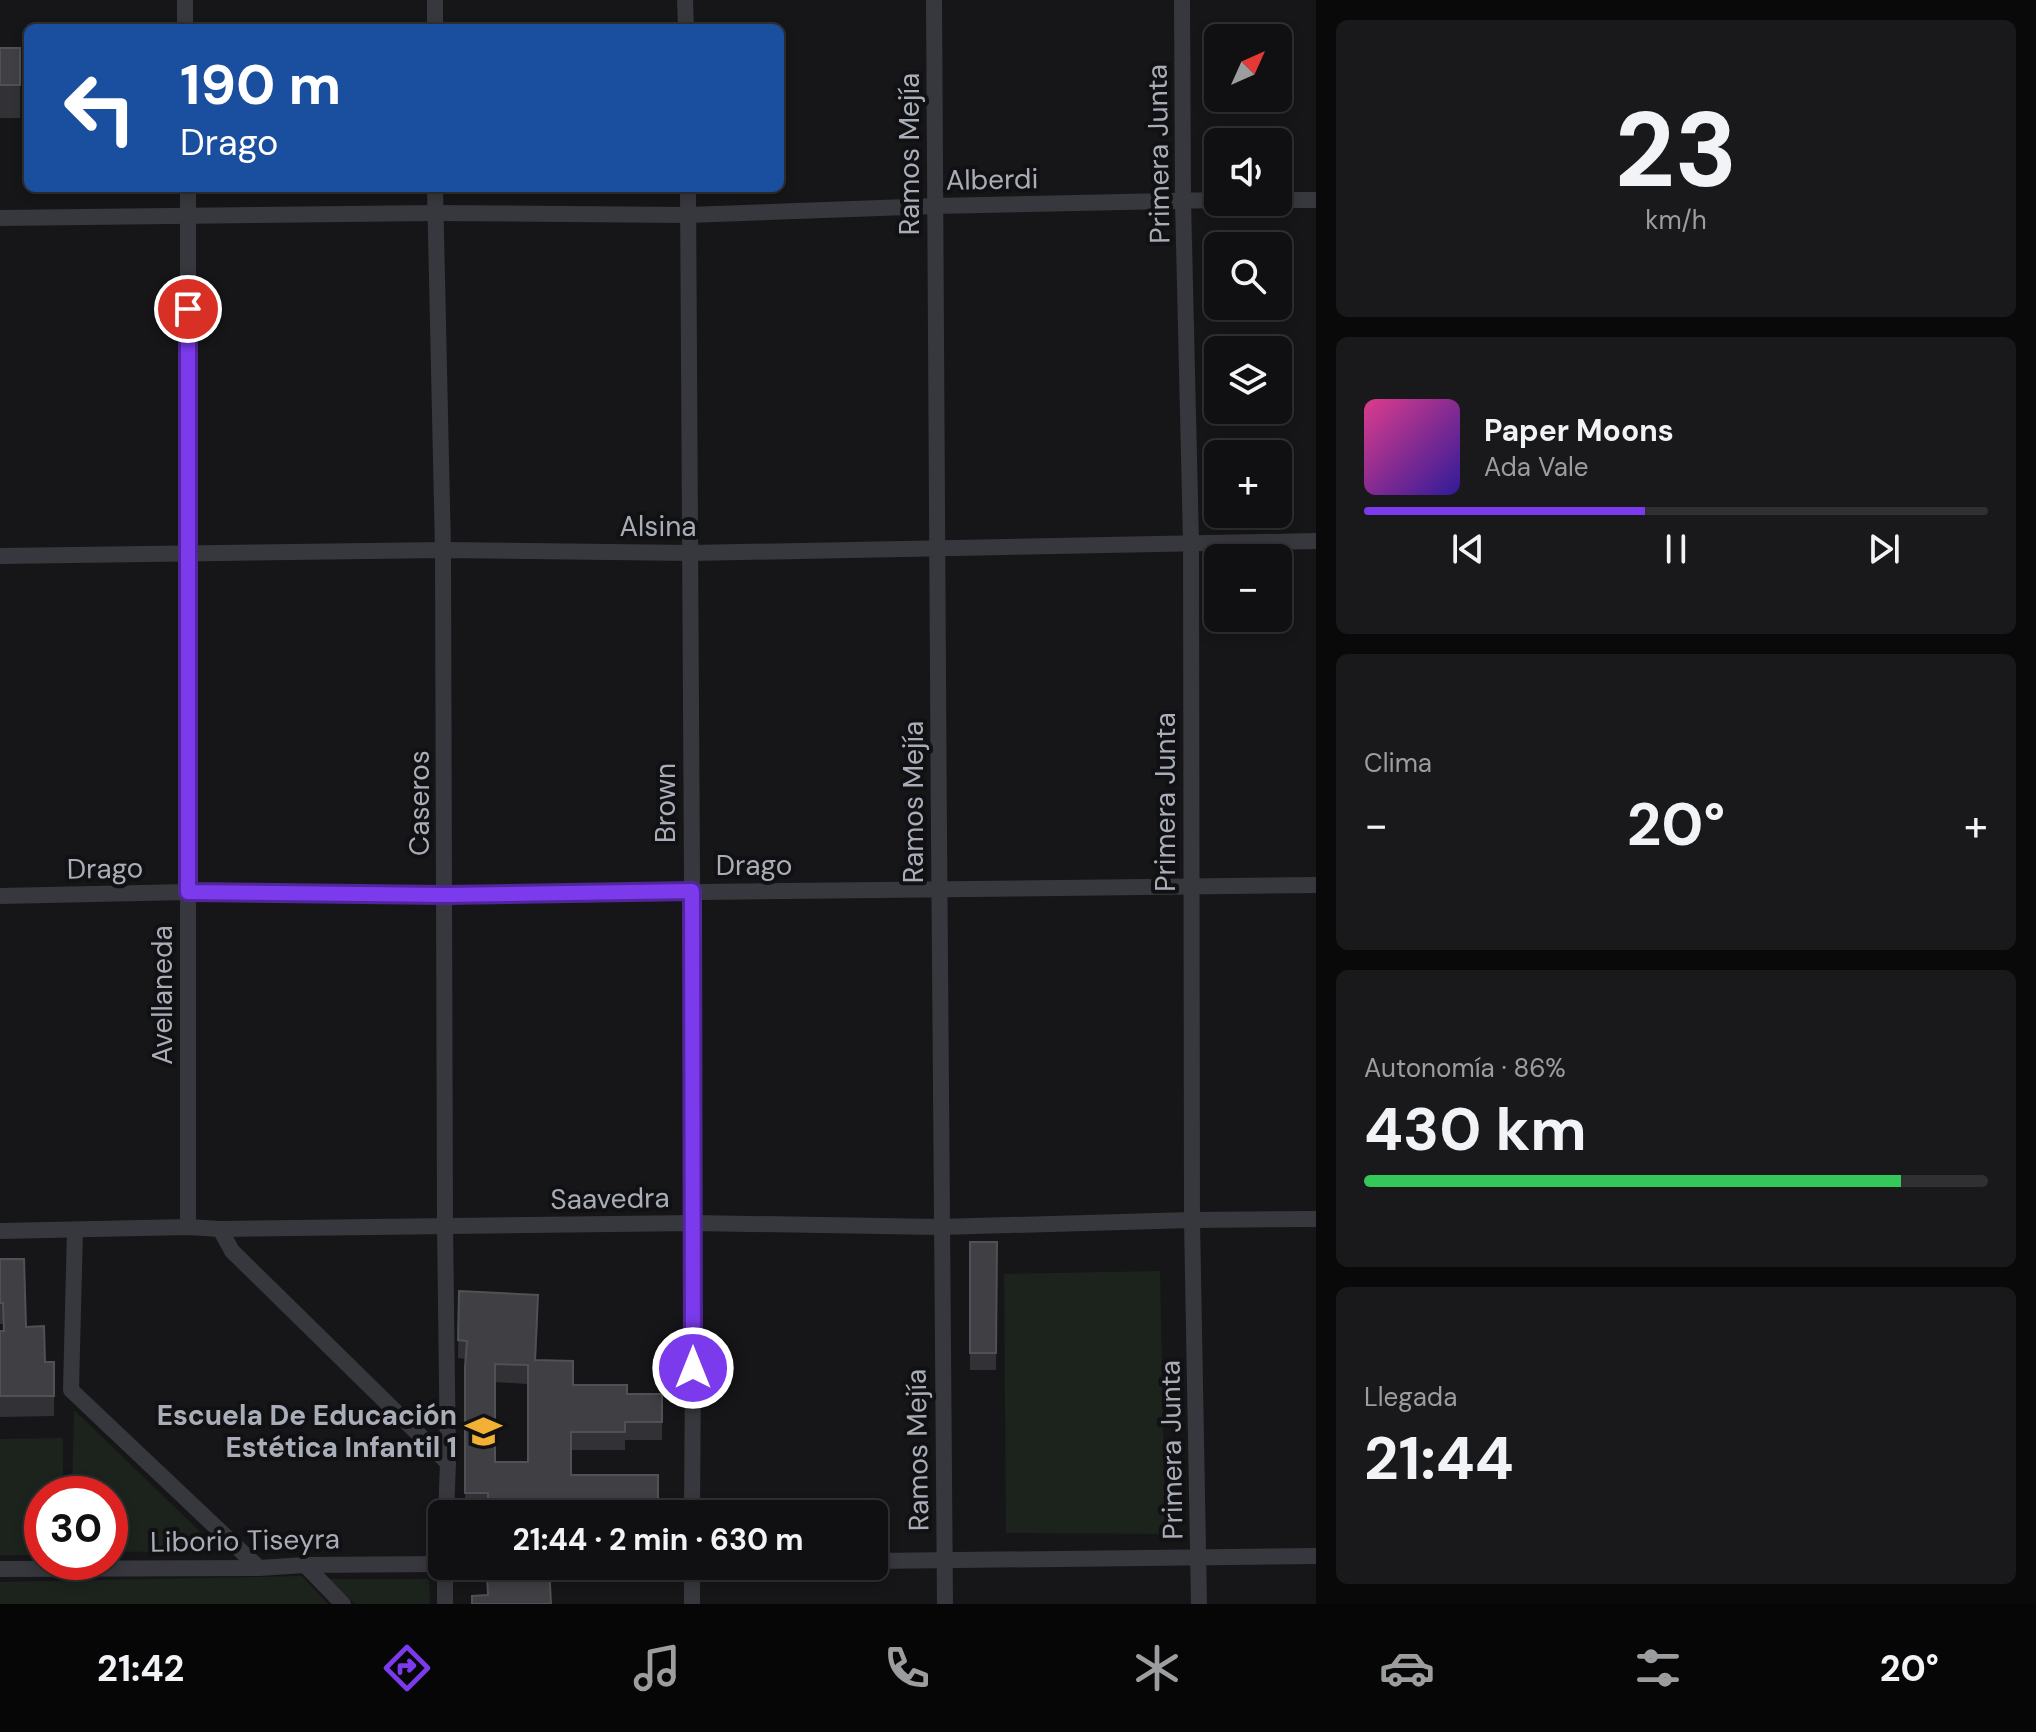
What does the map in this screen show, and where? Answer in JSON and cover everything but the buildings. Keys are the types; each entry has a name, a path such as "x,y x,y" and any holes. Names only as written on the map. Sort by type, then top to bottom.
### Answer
{"street":[{"path":"185,0 185,24"},
{"path":"435,0 435,24"},
{"path":"685,0 686,24"},
{"name":"Ramos Mejía","path":"934,0 940,1227 945,1604"},
{"name":"Primera Junta","path":"1182,0 1191,542 1192,1220 1199,1604"},
{"name":"Avellaneda","path":"188,192 188,1227"},
{"name":"Caseros","path":"435,192 443,550 447,1500"},
{"name":"Brown","path":"688,192 694,1223 692,1500"},
{"name":"Alberdi","path":"0,218 435,213 688,215 1204,200"},
{"path":"1292,200 1316,200"},
{"name":"Alsina","path":"0,556 443,550 691,553 1316,541"},
{"name":"Drago","path":"0,896 188,892 445,895 1316,885"},
{"name":"Saavedra","path":"0,1231 694,1223 940,1227 1316,1219"},
{"path":"220,1229 232,1251 448,1463"},
{"path":"75,1230 71,1390 259,1568"},
{"path":"888,1561 1316,1556"},
{"path":"305,1565 343,1604"},
{"name":"Liborio Tiseyra","path":"0,1569 428,1565"},
{"path":"444,1580 445,1604"},
{"path":"692,1580 692,1604"}],"shaded area":[{"path":"1160,1271 1165,1534 1006,1533 1004,1274"},
{"path":"74,1410 220,1551 128,1552 128,1476 72,1476"},
{"path":"63,1438 63,1476 24,1476 24,1555 0,1555 0,1439"},
{"path":"302,1576 328,1604 0,1604 0,1582"},
{"path":"329,1579 429,1580 430,1604 355,1604"}],"place":[{"name":"Escuela De Educación Estética Infantil 1","path":"483,1431"}],"route":[{"path":"188,309 188,892 445,895 692,891 693,1368"}]}
